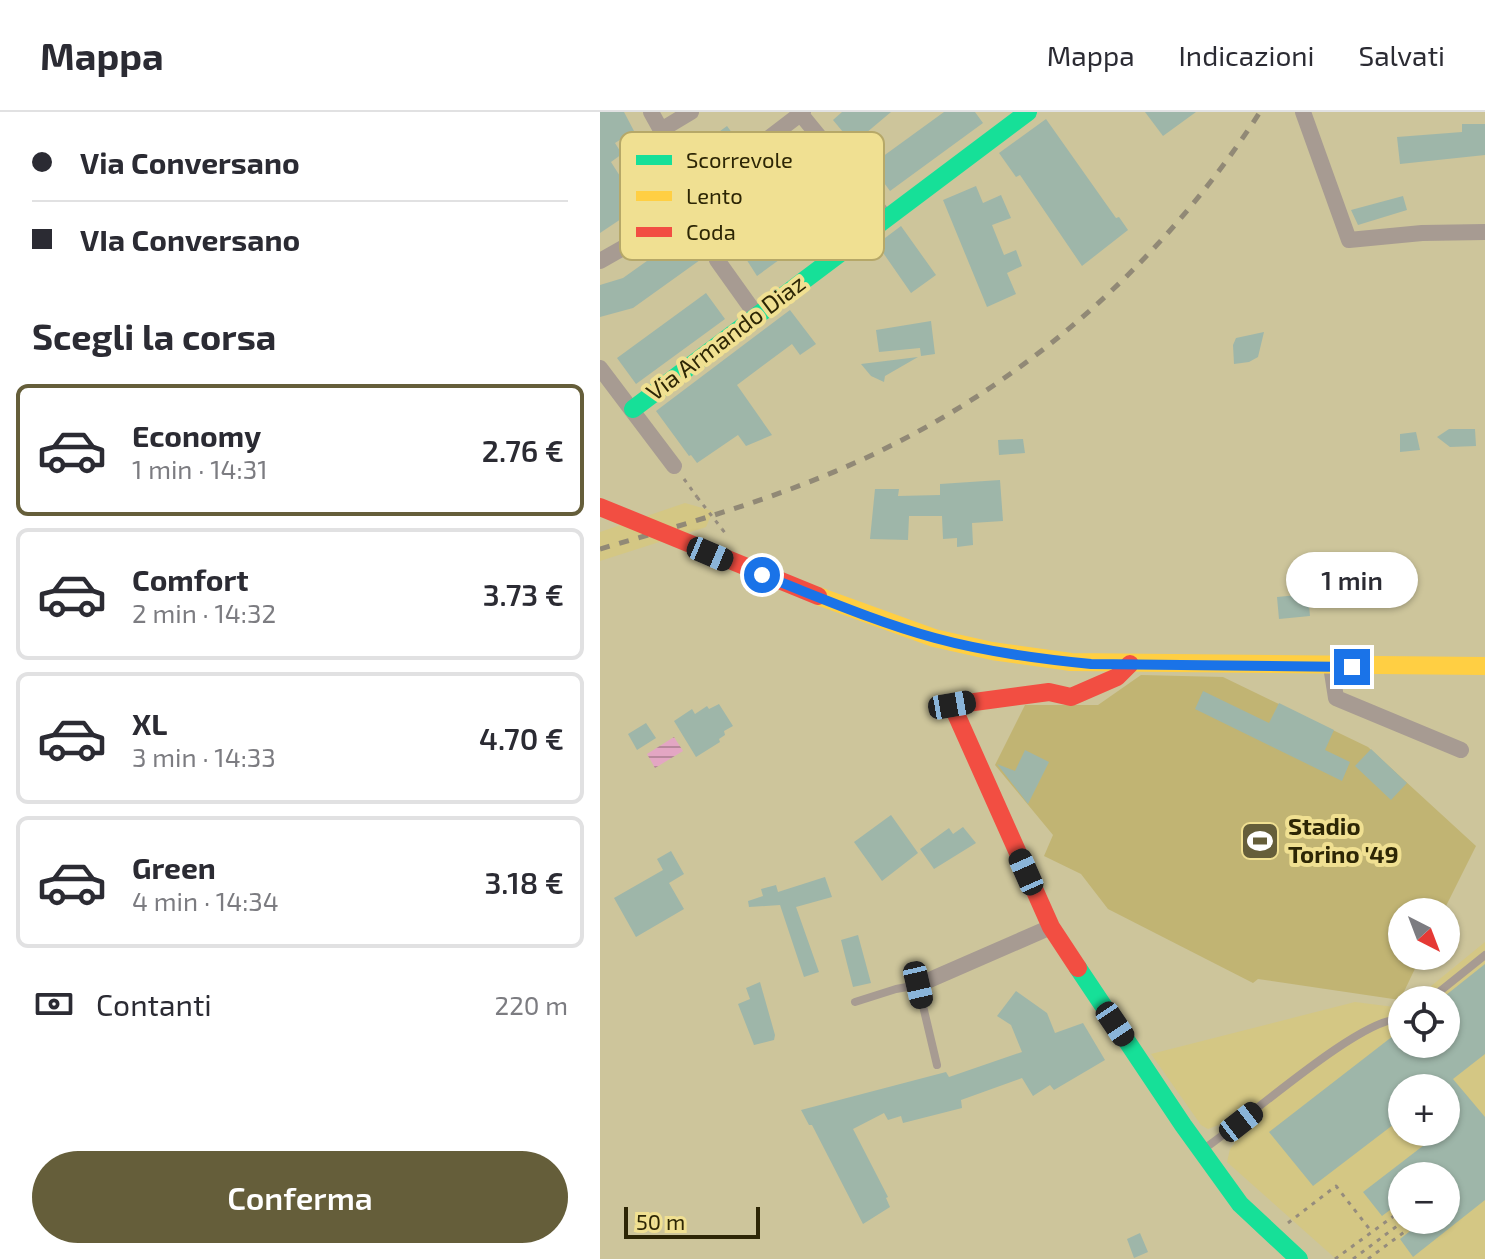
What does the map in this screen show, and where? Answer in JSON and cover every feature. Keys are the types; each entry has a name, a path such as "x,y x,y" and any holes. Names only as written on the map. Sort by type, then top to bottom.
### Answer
{"street":[{"path":"651,112 661,130 691,112"},
{"name":"Via Armando Diaz","path":"885,217 1010,118 1028,112"},
{"path":"1303,112 1349,240 1422,233 1485,232"},
{"path":"777,132 801,113 816,132"},
{"path":"600,261 620,250"},
{"path":"717,260 757,316"},
{"name":"Via Armando Diaz","path":"633,409 829,260"},
{"path":"600,368 674,466"},
{"path":"600,507 873,618 934,638 1049,660 1130,664 1485,666"},
{"path":"1130,664 1117,677 1071,697 1049,692 952,705 1051,927 1240,1204 1299,1259"},
{"path":"1331,666 1336,698 1461,750"},
{"path":"918,985 1051,927"}],"lane":[{"path":"1446,986 1485,955"},
{"path":"855,1002 918,985 937,1065"},
{"path":"1202,1150 1321,1058 1388,1020"}],"path":[{"path":"674,466 722,529"},
{"path":"1285,1225 1336,1186 1371,1231"},
{"path":"1335,1259 1388,1219"},
{"path":"1353,1259 1388,1233"},
{"path":"1368,1259 1402,1234"}],"shaded area":[{"path":"685,503 713,511 706,527 600,561 600,532"},
{"name":"Stadio Torino '49","path":"1141,675 1223,677 1368,747 1476,846 1450,898 1388,898 1388,970 1414,970 1407,986 1388,986 1388,998 1258,979 1253,983 1108,909 1081,874 1044,856 1053,835 995,765 1025,705 1098,705"},
{"path":"674,737 683,751 655,768 647,754"},
{"path":"1485,942 1485,1259 1336,1259 1227,1162 1235,1143 1221,1124 1208,1129 1201,1125 1151,1054 1355,1002 1388,1006 1388,1058 1460,1058 1460,986 1431,986 1451,970 1460,970 1460,962"}],"building":[{"path":"600,112 624,112 634,131 620,132 620,140 615,143 620,155 611,162 620,176 620,220 600,233"},
{"path":"842,112 891,112 867,132 843,132 833,120"},
{"path":"944,112 975,112 983,123 890,191 884,183 884,156"},
{"path":"1145,112 1196,112 1163,136"},
{"path":"1046,119 1116,218 1119,217 1128,230 1082,266 1020,175 1016,177 999,153"},
{"path":"1462,124 1485,124 1485,155 1400,164 1397,137 1462,132"},
{"path":"976,186 983,203 1001,195 1011,218 992,225 1004,255 1016,250 1022,266 1007,273 1016,294 987,307 943,200"},
{"path":"1403,196 1407,210 1358,225 1351,210"},
{"path":"901,226 936,275 911,293 884,254 884,239"},
{"path":"648,260 700,260 633,308 600,317 600,285 623,278"},
{"path":"747,260 779,260 757,276"},
{"path":"706,293 725,319 636,384 617,358"},
{"path":"790,310 816,344 800,355 792,344 737,385 772,435 746,446 738,435 697,463 656,411"},
{"path":"931,321 935,354 921,356 920,348 879,352 876,330"},
{"path":"1264,332 1258,357 1234,364 1233,345 1236,338"},
{"path":"918,357 885,376 884,382 871,376 861,364"},
{"path":"1449,429 1475,429 1476,446 1450,447 1437,437"},
{"path":"1416,432 1420,450 1400,452 1400,434"},
{"path":"1023,439 1025,453 999,455 998,440"},
{"path":"1000,480 1003,521 972,523 973,545 957,547 957,538 943,539 942,516 909,516 908,540 870,539 875,489 899,489 898,496 940,495 940,484"},
{"path":"1308,594 1310,616 1279,619 1277,597"},
{"path":"1203,691 1269,723 1279,703 1334,730 1325,750 1350,762 1342,781 1195,709"},
{"path":"719,704 733,726 724,731 720,742 696,757 674,721 692,709 695,714 707,706 709,709"},
{"path":"646,723 656,738 637,750 628,734"},
{"path":"1371,749 1407,783 1391,800 1355,766"},
{"path":"1025,750 1049,762 1028,804 997,764 1015,771"},
{"path":"891,815 918,853 882,881 854,842"},
{"path":"963,827 976,843 934,869 920,849 949,828 953,834"},
{"path":"671,851 684,874 669,883 684,909 636,937 614,898 663,870 657,859"},
{"path":"825,877 832,897 796,907 819,972 804,977 780,905 749,907 748,901 763,896 761,889 776,885 778,892"},
{"path":"858,935 871,983 853,987 841,940"},
{"path":"1485,964 1485,1054 1459,1074 1388,1074 1388,1129 1313,1186 1269,1132 1388,1040 1388,1058 1460,1058 1460,986 1457,986"},
{"path":"760,982 775,1035 774,1040 754,1045 738,1004 750,999 746,988"},
{"path":"1016,991 1047,1013 1055,1033 1083,1023 1105,1060 1054,1090 1050,1085 1033,1096 1022,1078 961,1100 962,1108 903,1123 901,1116 888,1120 884,1113 853,1129 888,1197 890,1207 863,1224 812,1125 809,1125 801,1110 946,1072 949,1077 1022,1052 1011,1025 997,1016"},
{"path":"1460,1087 1485,1117 1485,1200 1460,1220 1460,1162 1402,1162 1423,1146 1460,1146"},
{"path":"1388,1173 1388,1212 1382,1216 1363,1192"},
{"path":"1140,1233 1148,1252 1134,1258 1127,1239"},
{"path":"1406,1234 1442,1234 1413,1257 1400,1239"}],"railway":[{"path":"600,549 754,502 829,474 902,440 1007,376 1056,339 1146,256 1187,210 1260,112"}],"traffic: fast":[{"path":"884,220 1028,112"},
{"path":"633,409 831,260"},
{"path":"1078,968 1240,1204 1299,1259"}],"traffic: slow":[{"path":"818,596 934,638 992,651 1071,662 1485,666"}],"traffic: jam":[{"path":"600,507 818,596"},
{"path":"1078,968 1051,927 952,705 1049,692 1071,697 1117,677 1130,664"}],"place":[{"name":"Stadio Torino '49","path":"1260,841"}],"route":[{"path":"762,575 934,638 1049,660 1091,664 1352,667"}]}
